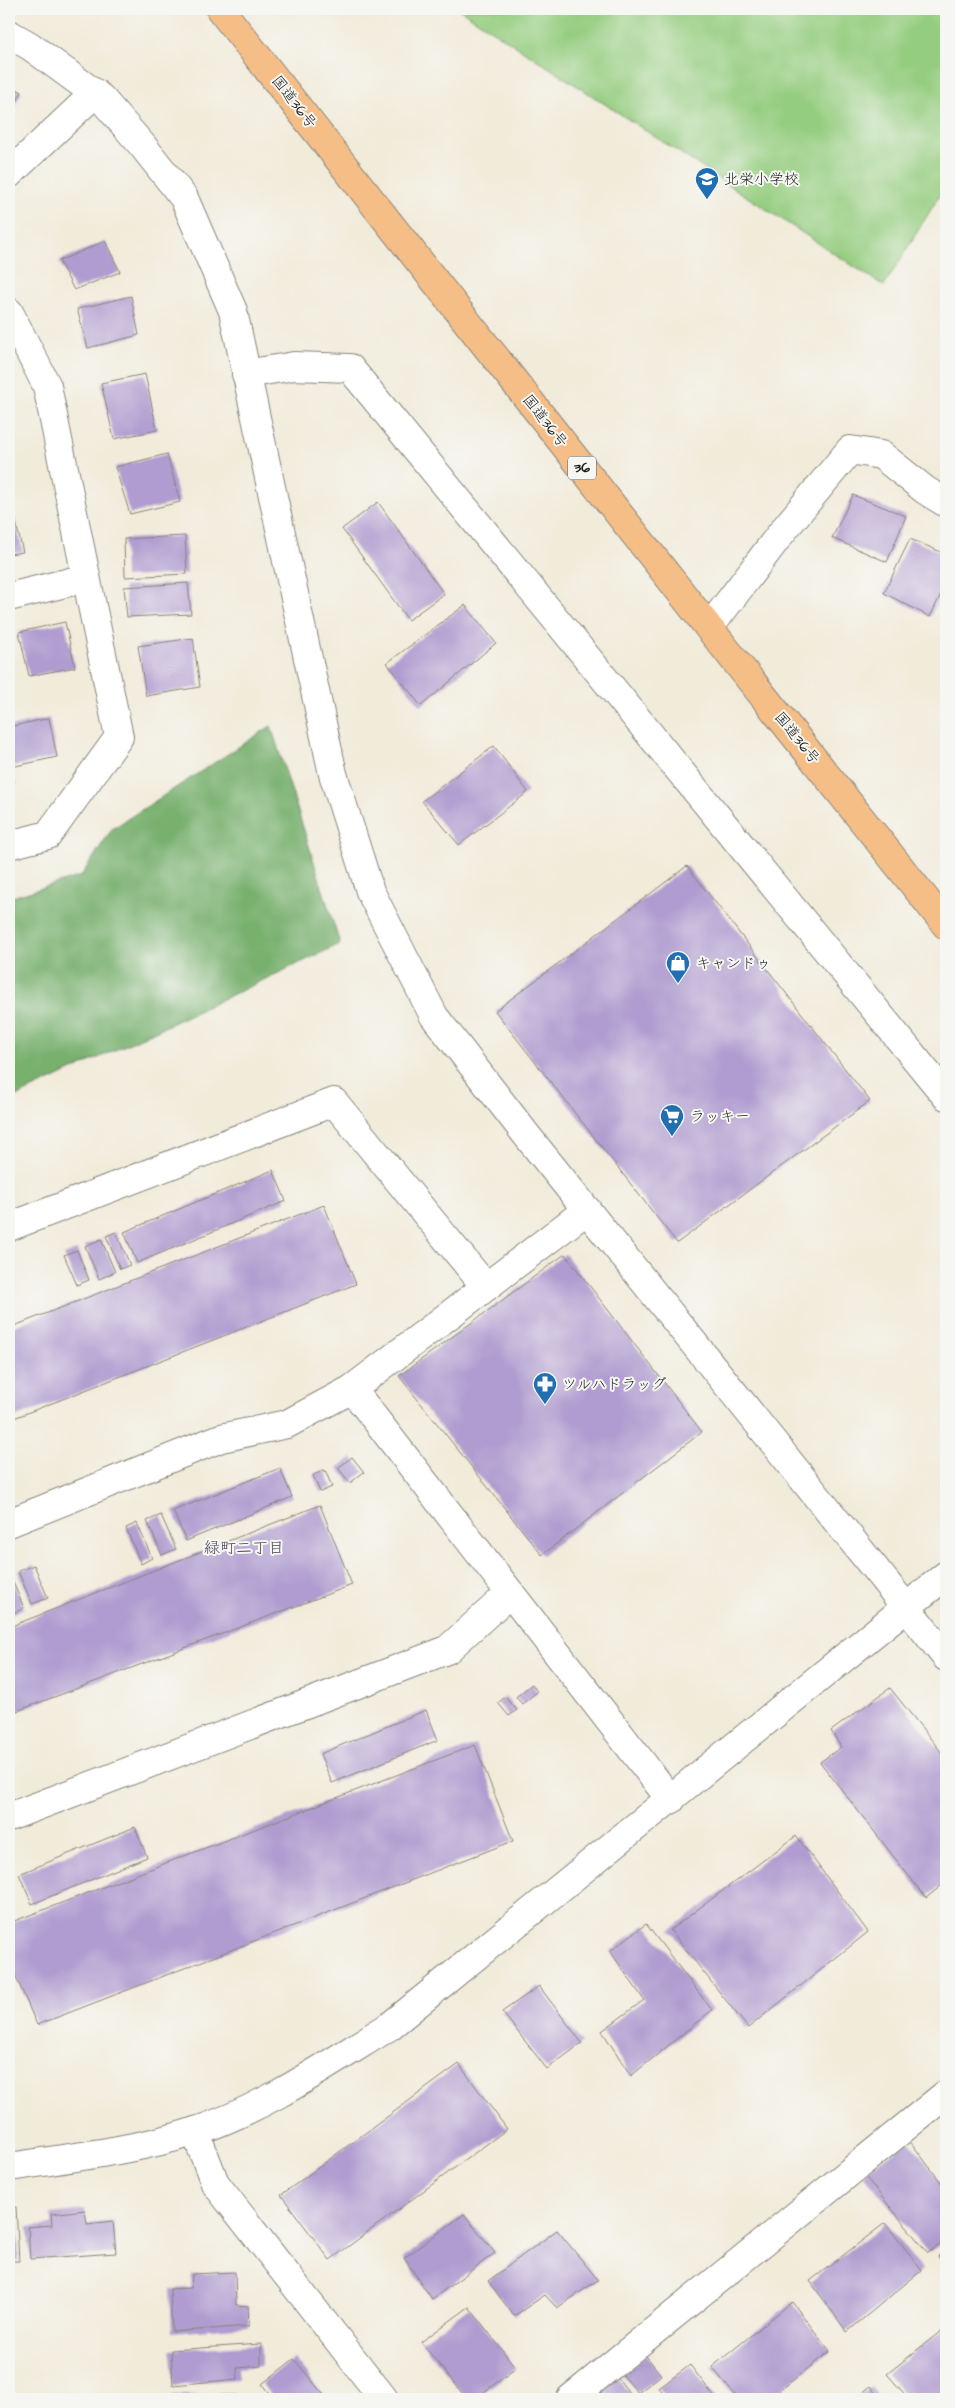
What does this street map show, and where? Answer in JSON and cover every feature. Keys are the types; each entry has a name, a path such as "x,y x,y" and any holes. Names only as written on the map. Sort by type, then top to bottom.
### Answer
{"highway":[{"name":"国道36号","path":"220,9 708,628 946,925"}],"street":[{"path":"9,34 30,46 95,93 142,145 184,198 233,311 333,774 370,890 434,1016 587,1210 946,1657"},
{"path":"9,174 95,93"},
{"path":"9,312 47,386 119,737 48,836 9,845"},
{"path":"246,374 294,366 350,368 946,1096"},
{"path":"708,628 782,532 850,450 881,455 925,490 946,503"},
{"path":"9,597 86,578"},
{"path":"9,1227 334,1102 486,1287"},
{"path":"9,1523 221,1438 287,1424 352,1389 587,1210"},
{"path":"352,1389 671,1800"},
{"path":"9,2167 104,2152 195,2131 241,2112 332,2062 390,2026 671,1800 946,1575"},
{"path":"9,1817 446,1650 510,1593"},
{"path":"570,2399 946,2094"},
{"path":"195,2131 215,2183 384,2399"}],"green space":[{"path":"459,9 946,9 946,185 884,286"},
{"path":"271,726 340,944 9,1100 9,898 81,876 112,829"}],"building":[{"path":"9,85 22,92 9,115"},
{"path":"105,241 120,272 74,290 59,261"},
{"path":"131,296 139,335 88,348 77,309"},
{"path":"145,374 157,430 114,439 101,383"},
{"path":"167,454 180,502 130,514 115,467"},
{"path":"853,495 906,516 887,562 832,538"},
{"path":"378,502 444,594 408,620 342,529"},
{"path":"12,508 23,552 9,554 9,509"},
{"path":"185,536 187,574 125,577 124,539"},
{"path":"910,539 946,554 946,584 930,617 884,593"},
{"path":"188,583 191,614 127,617 124,587"},
{"path":"465,605 496,643 421,706 387,663"},
{"path":"65,622 75,667 29,676 19,632"},
{"path":"193,638 200,687 146,696 138,646"},
{"path":"49,718 57,757 11,767 14,783 9,784 9,727"},
{"path":"494,746 528,792 459,845 422,801"},
{"path":"687,866 870,1101 677,1243 495,1011"},
{"path":"273,1170 286,1201 137,1263 124,1232"},
{"path":"324,1205 356,1284 9,1420 9,1328"},
{"path":"116,1232 130,1265 120,1269 106,1236"},
{"path":"101,1239 115,1272 99,1279 85,1246"},
{"path":"77,1250 89,1280 77,1285 64,1255"},
{"path":"565,1254 702,1432 542,1555 399,1376"},
{"path":"352,1457 364,1472 350,1483 338,1468"},
{"path":"280,1468 292,1497 186,1541 173,1511"},
{"path":"325,1470 332,1487 320,1492 313,1475"},
{"path":"320,1505 352,1585 9,1714 9,1627"},
{"path":"161,1515 176,1549 162,1555 147,1521"},
{"path":"137,1523 152,1558 141,1564 126,1528"},
{"path":"34,1565 48,1598 32,1604 18,1571"},
{"path":"9,1573 24,1608 12,1614 9,1606"},
{"path":"532,1684 537,1692 522,1704 516,1697"},
{"path":"890,1688 946,1758 946,1882 926,1898 820,1762 841,1747 831,1731"},
{"path":"505,1697 517,1710 509,1716 498,1703"},
{"path":"426,1710 438,1740 332,1783 320,1754"},
{"path":"475,1745 513,1841 37,2025 9,1961 9,1923"},
{"path":"135,1827 147,1857 32,1904 19,1874"},
{"path":"796,1836 868,1932 748,2028 670,1930"},
{"path":"646,1924 712,2010 631,2076 602,2031 644,2000 610,1951"},
{"path":"539,1986 582,2043 547,2069 502,2012"},
{"path":"459,2064 507,2129 330,2260 281,2195"},
{"path":"909,2140 946,2189 946,2240 928,2253 863,2174"},
{"path":"16,2207 19,2261 9,2261 9,2208"},
{"path":"85,2210 87,2224 113,2221 116,2253 30,2259 28,2227 52,2225 51,2214"},
{"path":"464,2214 495,2253 432,2299 404,2258"},
{"path":"885,2223 922,2270 847,2332 810,2281"},
{"path":"557,2230 598,2280 557,2308 545,2295 514,2316 488,2281"},
{"path":"946,2250 946,2268 938,2256"},
{"path":"235,2272 236,2305 248,2306 249,2326 172,2332 170,2289 191,2288 192,2274"},
{"path":"792,2302 830,2351 769,2399 738,2399 712,2367"},
{"path":"469,2307 516,2368 475,2399 467,2399 421,2342"},
{"path":"946,2327 946,2399 909,2399 887,2374"},
{"path":"261,2344 261,2366 237,2368 238,2379 173,2385 171,2350"},
{"path":"646,2356 661,2375 638,2393 622,2374"},
{"path":"294,2359 327,2399 273,2399 262,2384"},
{"path":"690,2365 716,2399 667,2399 659,2388"},
{"path":"617,2377 634,2399 588,2399"},
{"path":"871,2386 881,2399 854,2399"},
{"path":"172,2395 239,2395 239,2399 172,2399"}],"place":[{"name":"北栄小学校","path":"707,200"},
{"name":"キャンドゥ","path":"678,984"},
{"name":"ラッキー","path":"672,1137"},
{"name":"ツルハドラッグ","path":"545,1405"}],"district":[{"name":"緑町二丁目","path":"244,1548"}]}
